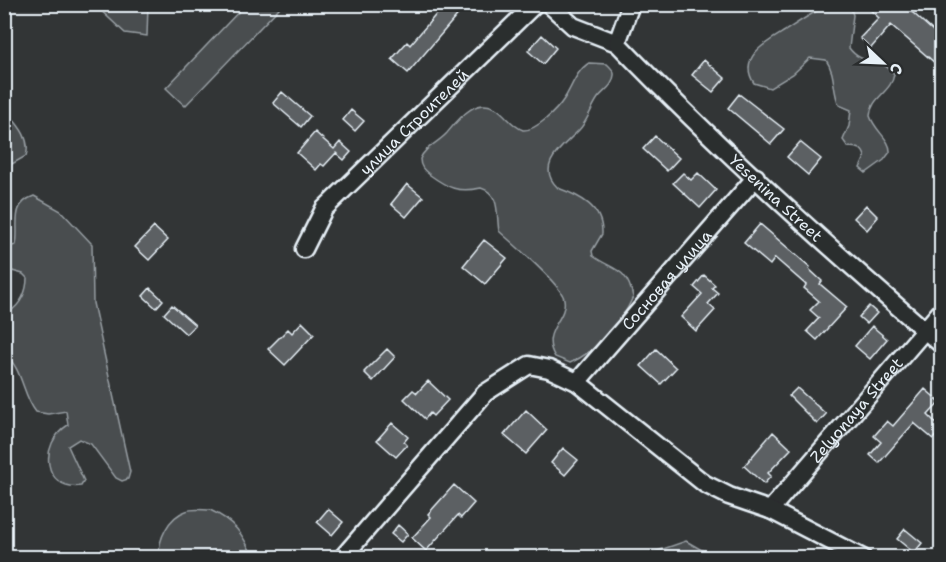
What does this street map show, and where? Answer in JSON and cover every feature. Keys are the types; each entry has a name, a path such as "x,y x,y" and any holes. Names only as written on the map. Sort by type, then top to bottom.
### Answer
{"street":[{"name":"улица Строителей","path":"304,249 324,208 535,4"},
{"path":"549,4 573,26 616,43 631,4"},
{"name":"Yesenina Street","path":"616,43 657,85 756,177 942,345"},
{"name":"Сосновая улица","path":"577,381 756,177"},
{"name":"Zelyonaya Street","path":"770,510 942,310"},
{"path":"342,558 485,393 529,364 549,369 577,381 705,484 729,496 770,510 863,558"}],"shaded area":[{"path":"95,5 148,5 147,36 125,33"},
{"path":"245,5 282,5 185,106 166,88"},
{"path":"829,5 850,5 853,15 849,48 854,54 883,65 894,74 890,85 871,109 870,116 888,143 890,152 884,160 866,173 860,168 865,157 863,151 848,147 843,140 849,126 851,110 839,105 826,60 810,58 793,74 770,88 754,83 750,74 749,65 756,51"},
{"path":"589,63 607,64 614,72 613,79 598,98 582,127 554,156 549,171 551,180 558,188 582,199 599,217 602,234 592,251 593,256 623,275 633,297 622,317 607,336 590,351 570,363 555,357 550,340 562,313 564,299 546,274 499,231 495,200 492,195 481,188 460,190 448,186 426,172 420,159 425,151 464,114 478,106 493,107 523,130 534,127 556,109 577,75"},
{"path":"4,108 27,142 26,156 5,168"},
{"path":"34,196 61,211 92,244 93,303 130,472 128,479 122,481 116,478 91,444 79,439 68,446 84,481 81,486 68,486 52,474 49,454 58,433 68,425 66,411 48,414 36,412 19,374 11,360 5,355 5,310 9,312 20,302 26,288 27,278 23,274 5,269 5,248 16,245 18,210 26,200"},
{"path":"189,510 210,510 237,529 253,557 159,557 162,537 174,518"},
{"path":"686,541 714,557 640,557"}],"building":[{"path":"445,4 467,4 408,73 392,59 407,42 410,45"},
{"path":"864,4 903,4 942,39 942,69 891,25 871,48 860,38 879,18"},
{"path":"542,35 556,48 543,64 528,51"},
{"path":"704,60 725,78 713,92 692,75"},
{"path":"282,92 310,116 301,127 273,103"},
{"path":"739,94 784,129 771,144 728,108"},
{"path":"351,110 364,121 355,131 343,120"},
{"path":"315,132 334,149 340,142 351,152 344,160 336,153 324,166 321,164 316,170 297,153"},
{"path":"655,136 679,158 667,171 643,149"},
{"path":"800,142 821,159 808,175 787,157"},
{"path":"683,173 691,180 698,173 716,190 700,208 673,183"},
{"path":"407,184 423,197 406,217 391,204"},
{"path":"866,205 878,217 867,230 854,218"},
{"path":"760,224 810,267 809,269 822,281 820,284 847,307 817,340 807,331 819,318 810,310 819,301 804,288 806,285 775,258 770,265 744,243"},
{"path":"154,227 168,240 149,260 135,247"},
{"path":"484,240 507,258 485,284 463,266"},
{"path":"704,275 715,285 712,288 718,293 708,304 715,310 696,331 681,317 702,294 694,287"},
{"path":"150,288 163,300 156,308 143,296"},
{"path":"172,305 195,325 186,334 164,314"},
{"path":"869,306 877,313 867,324 859,317"},
{"path":"302,322 314,334 285,365 268,349 288,329 292,333"},
{"path":"872,326 887,339 870,359 855,346"},
{"path":"387,349 395,357 373,381 364,372"},
{"path":"656,349 676,368 661,384 641,366"},
{"path":"428,381 448,400 433,416 430,413 425,419 404,399 413,390 417,393"},
{"path":"797,388 826,414 817,424 789,396"},
{"path":"925,389 940,402 928,415 942,429 933,439 914,423 879,463 870,455 881,442 874,436 887,421 893,426"},
{"path":"526,410 547,430 526,454 504,435"},
{"path":"392,423 408,437 404,442 407,445 396,457 377,440"},
{"path":"773,432 791,449 768,473 771,476 764,484 744,466"},
{"path":"563,448 578,460 565,475 551,463"},
{"path":"454,485 474,503 461,518 458,515 426,551 412,538 431,517 428,514"},
{"path":"328,509 343,522 332,535 317,522"},
{"path":"398,525 408,534 401,542 391,534"},
{"path":"905,529 922,543 914,553 897,539"}]}
